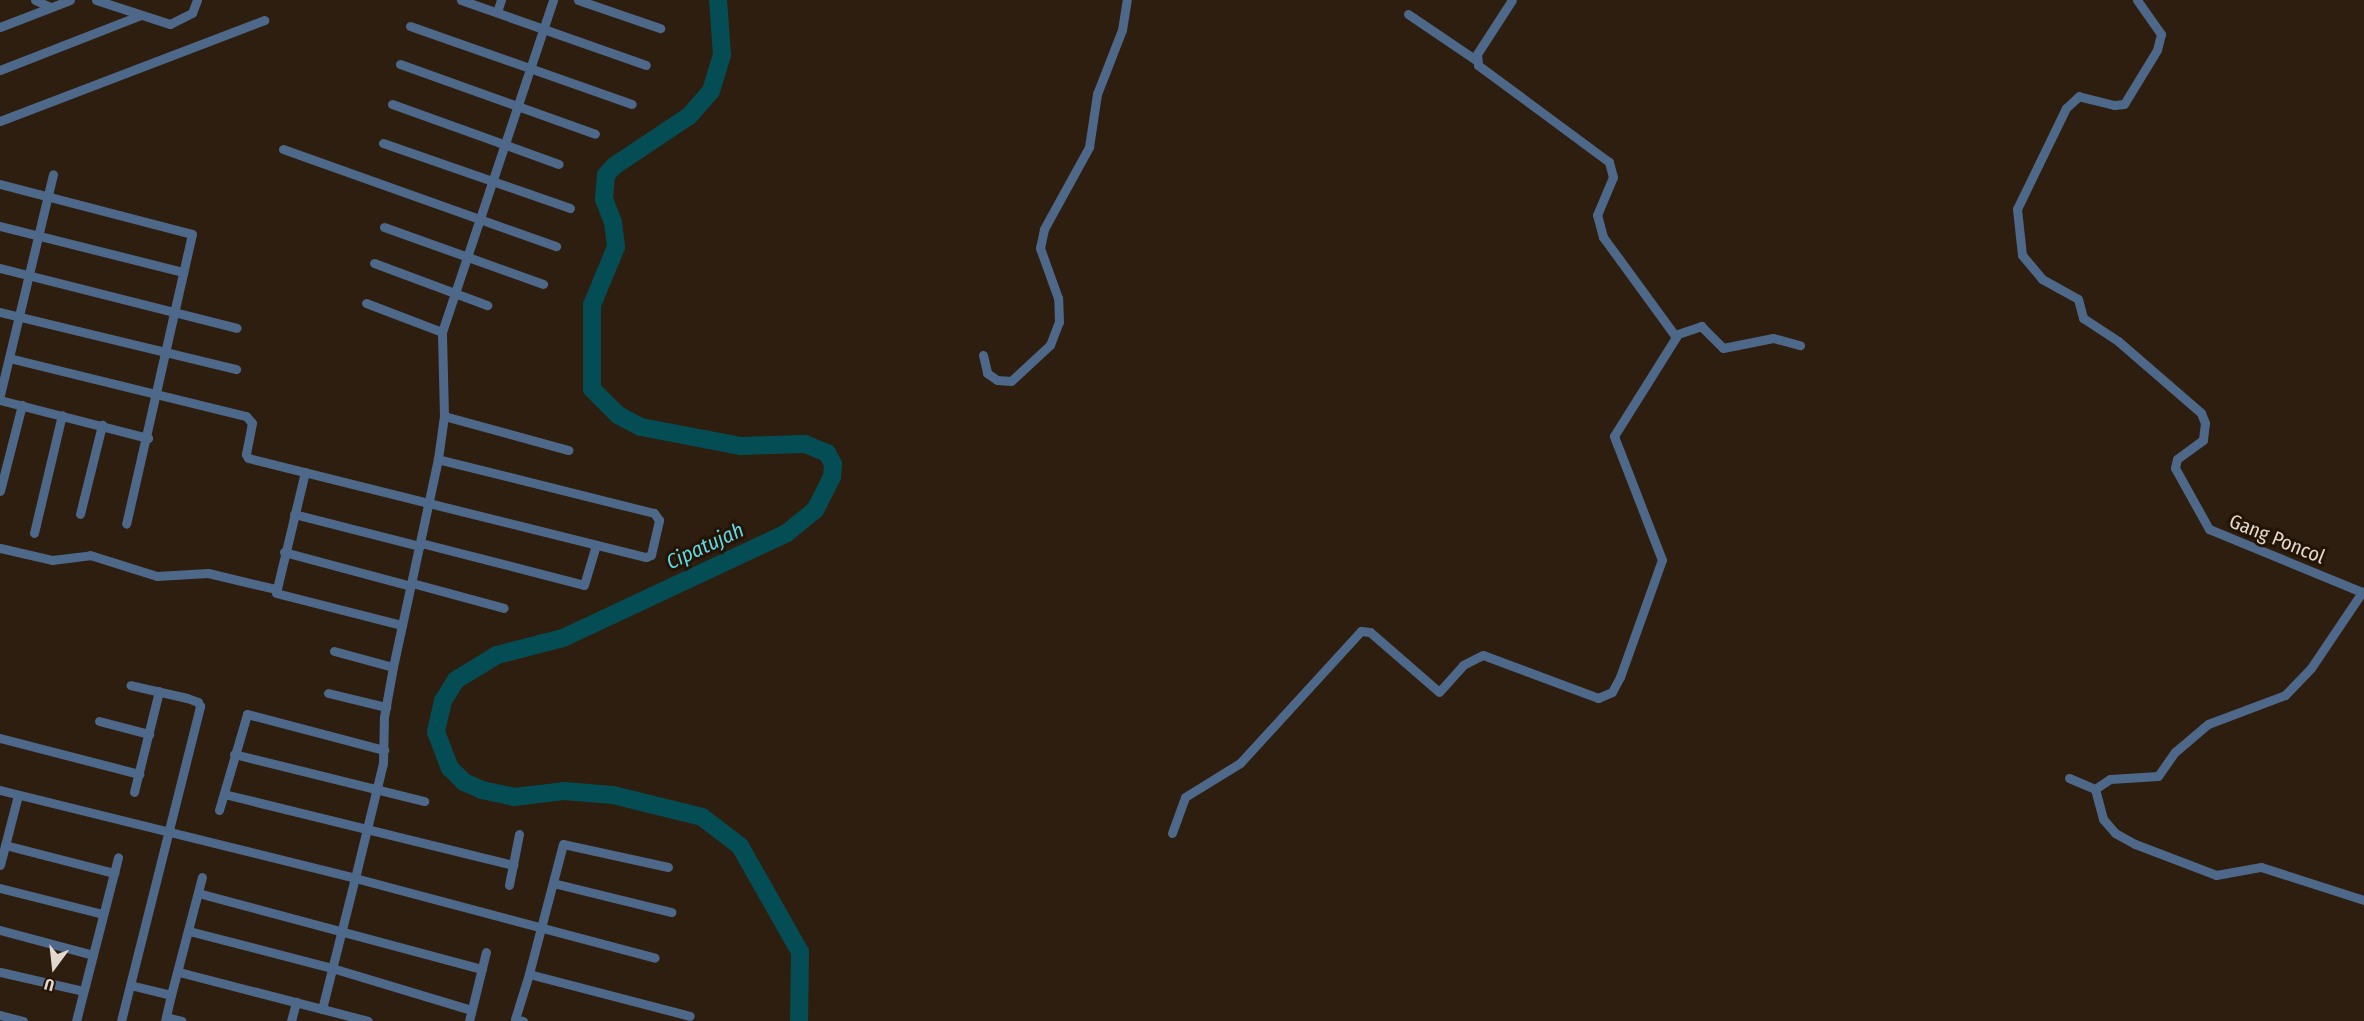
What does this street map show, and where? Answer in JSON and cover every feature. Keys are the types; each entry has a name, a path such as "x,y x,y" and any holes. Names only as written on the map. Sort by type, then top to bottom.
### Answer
{"street":[{"path":"35,0 50,7"},
{"path":"0,27 70,0"},
{"path":"96,0 141,15 175,23 192,13 198,0"},
{"path":"461,0 646,65"},
{"path":"497,12 501,0"},
{"path":"322,1009 378,789 384,750 386,707 393,667 438,459 444,416 442,332 553,0"},
{"path":"578,0 660,28"},
{"path":"983,355 987,373 997,380 1011,381 1039,359 1056,330 1058,298 1040,248 1044,229 1089,147 1097,94 1122,30 1127,0"},
{"path":"1476,60 1512,0"},
{"name":"Gang Poncol","path":"2137,0 2161,34 2157,51 2124,104 2114,105 2079,96 2073,99 2017,209 2022,255 2031,269 2042,279 2072,294 2083,318 2118,341 2191,403 2204,419 2202,441 2177,459 2175,466 2209,529 2363,592"},
{"path":"1408,14 1476,60 1497,81 1609,162 1613,177 1597,215 1603,237 1675,335"},
{"path":"0,70 141,15"},
{"path":"0,121 264,20"},
{"path":"410,26 632,104"},
{"path":"400,64 596,134"},
{"path":"392,104 559,164"},
{"path":"383,143 570,208"},
{"path":"283,149 556,246"},
{"path":"0,394 53,174"},
{"path":"0,184 189,231 192,236 153,393 148,438 126,524"},
{"path":"0,226 183,272"},
{"path":"384,227 543,284"},
{"path":"374,263 487,305"},
{"path":"0,268 237,328"},
{"path":"366,303 442,332"},
{"path":"0,312 236,369"},
{"path":"1172,833 1185,797 1240,763 1361,631 1370,632 1439,692 1463,665 1483,655 1598,698 1612,692 1662,560 1614,436 1675,335 1701,326 1723,348 1773,338 1800,345"},
{"path":"9,358 249,417 252,423 247,457 647,557 659,516 438,459"},
{"path":"0,400 148,438"},
{"path":"0,491 22,405"},
{"path":"34,533 62,415"},
{"path":"444,416 568,450"},
{"path":"80,514 102,425"},
{"path":"275,589 305,472"},
{"path":"294,514 584,585 596,545"},
{"path":"0,548 52,560 90,555 157,576 208,573 275,589 278,594 402,625"},
{"path":"284,552 504,608"},
{"path":"2095,789 2110,779 2158,776 2175,752 2208,724 2285,695 2311,668 2363,592"},
{"path":"334,651 393,667"},
{"path":"121,1021 200,706 194,700 130,685"},
{"path":"134,792 159,691"},
{"path":"328,693 386,707"},
{"path":"219,810 243,719 249,714 384,750"},
{"path":"99,721 149,734"},
{"path":"0,738 139,774"},
{"path":"234,754 424,801"},
{"path":"2068,778 2095,789"},
{"path":"2095,789 2103,819 2115,833 2136,844 2216,875 2261,867 2364,900"},
{"path":"0,790 355,878 656,958"},
{"path":"224,794 367,831 513,865"},
{"path":"0,865 18,795"},
{"path":"509,885 519,834"},
{"path":"517,1020 553,883 566,843 669,867"},
{"path":"5,845 114,873"},
{"path":"76,1021 118,857"},
{"path":"182,1021 165,1019 202,877"},
{"path":"553,883 671,912"},
{"path":"0,888 103,914"},
{"path":"198,893 343,929 482,969"},
{"path":"0,930 93,955"},
{"path":"189,931 332,968 471,1010"},
{"path":"469,1021 486,952"},
{"path":"0,972 83,991"},
{"path":"179,972 322,1009 347,1018 368,1021"},
{"path":"529,974 690,1016"},
{"path":"130,985 171,995"},
{"path":"291,1021 296,1002"},
{"path":"0,1015 23,1021"}],"waterway":[{"name":"Cipatujah","path":"718,0 722,55 711,91 689,116 614,166 606,175 604,199 613,222 616,247 592,305 592,389 618,415 641,427 741,446 805,444 827,453 833,464 832,477 815,510 787,533 563,638 497,655 456,680 443,701 436,732 450,768 464,782 482,790 514,797 564,791 613,795 702,817 740,846 800,952 799,1021"}]}
